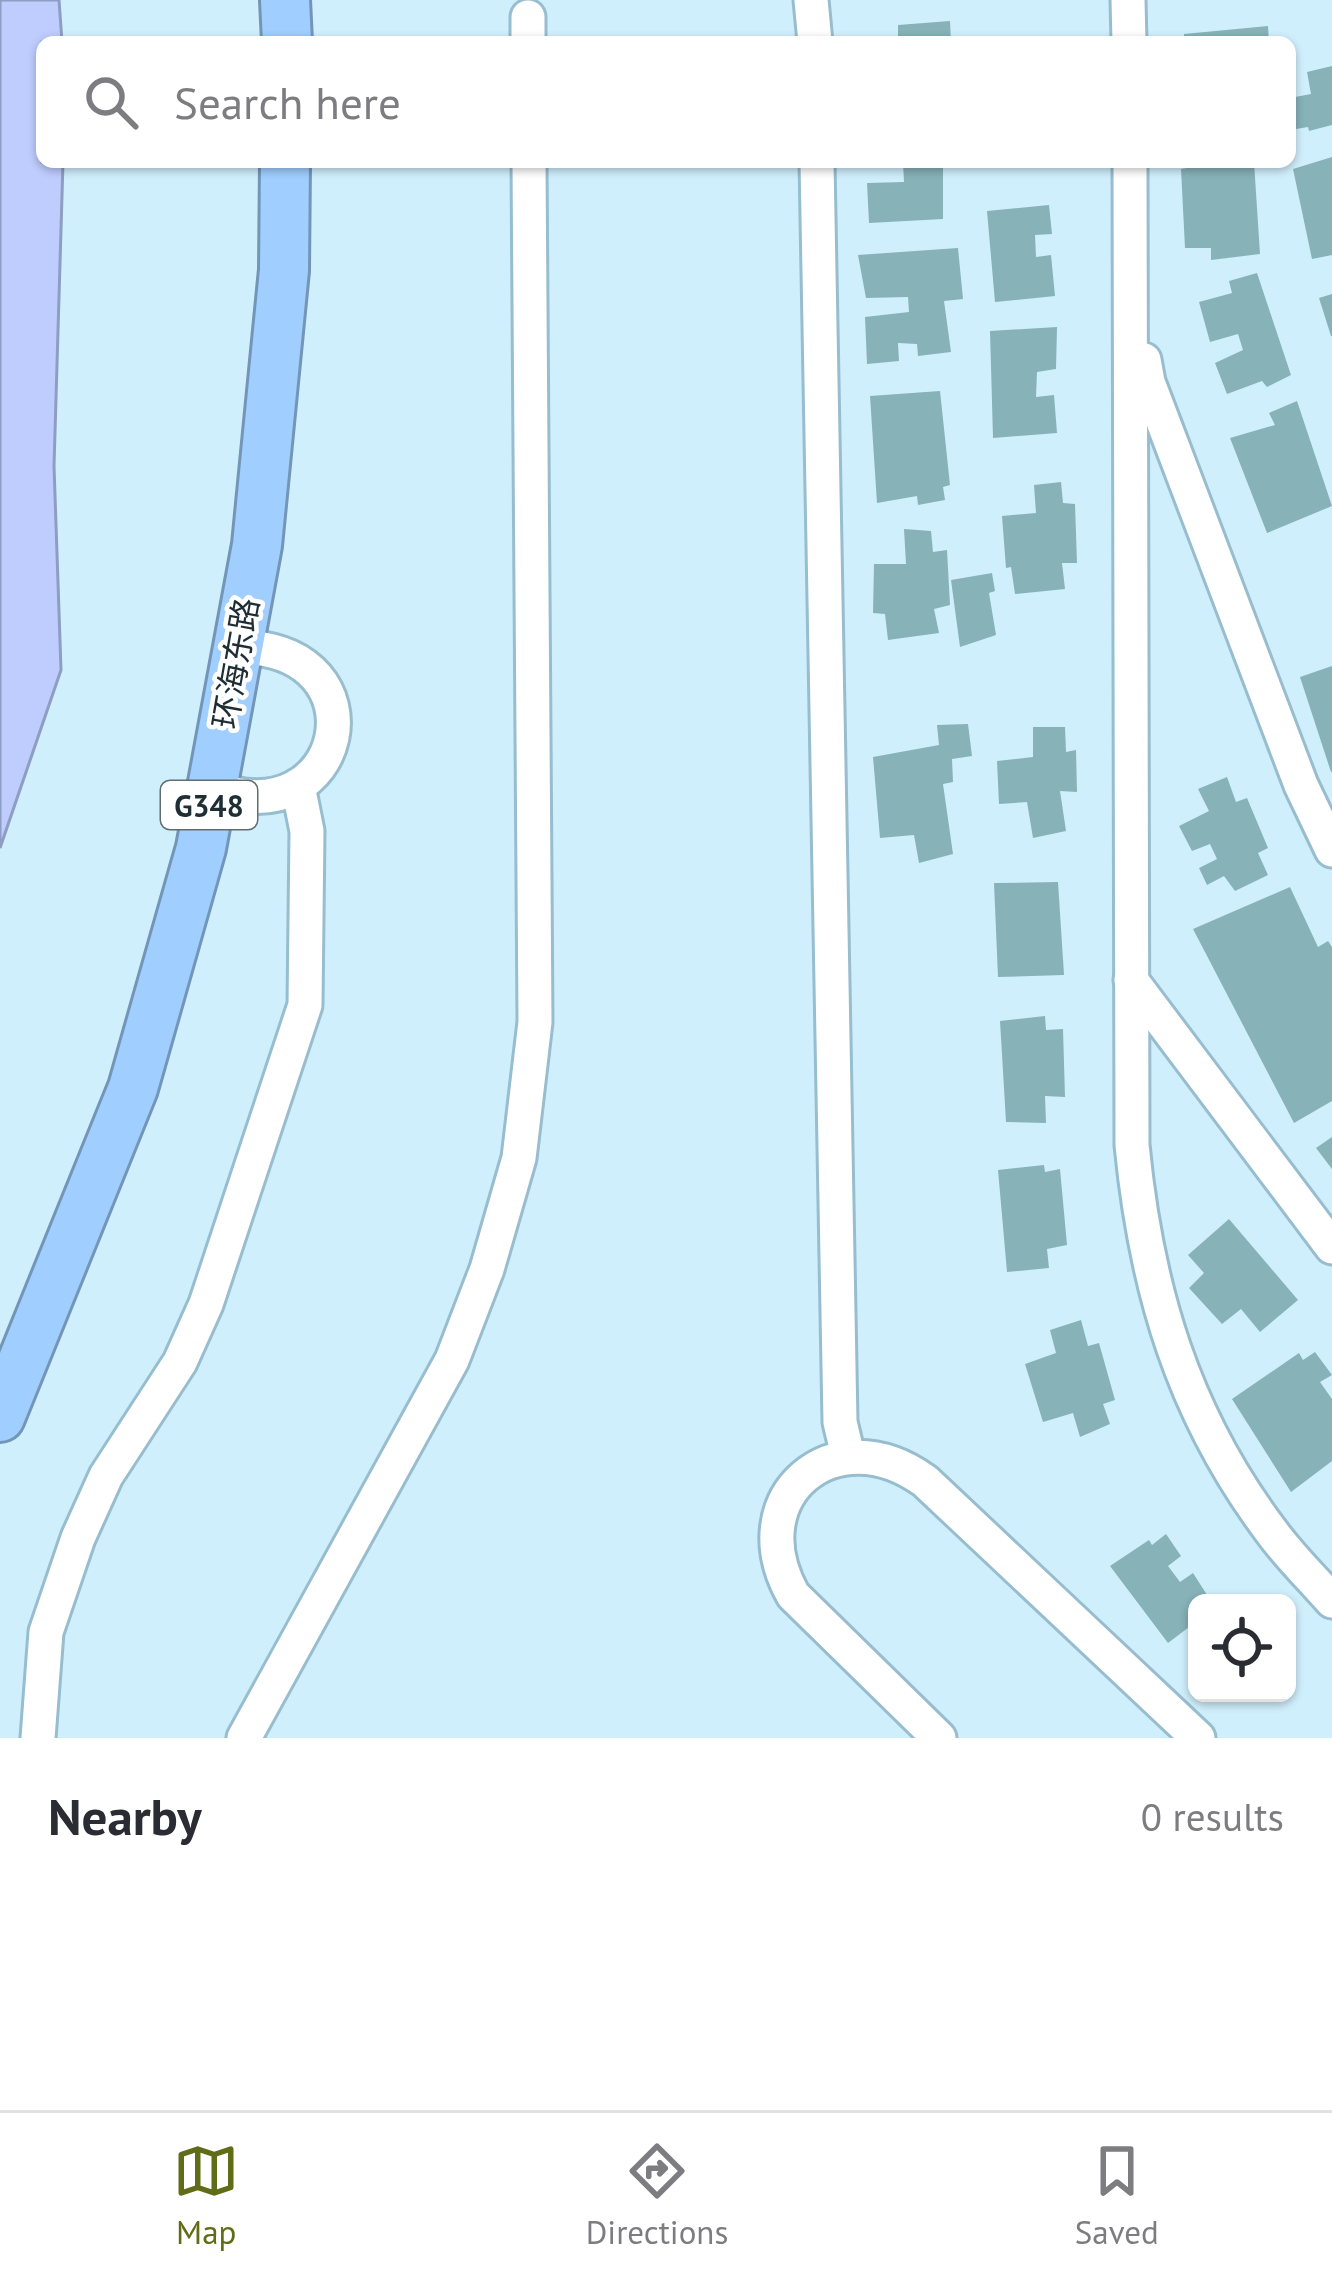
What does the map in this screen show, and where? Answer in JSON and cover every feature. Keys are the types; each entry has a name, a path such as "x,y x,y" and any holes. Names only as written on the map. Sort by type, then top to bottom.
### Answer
{"highway":[{"path":"285,0 287,36"},
{"name":"环海东路","path":"0,1418 133,1088 201,848 256,545 284,270 285,168"}],"street":[{"path":"811,0 814,36"},
{"path":"1128,0 1129,36"},
{"path":"244,1738 452,1360 487,1269 519,1158 535,1022 529,168"},
{"path":"817,168 839,1398 848,1456"},
{"path":"1130,168 1132,1145 1140,1226 1156,1302 1180,1370 1221,1451 1271,1531 1332,1601"},
{"path":"1132,293 1148,382 1301,785 1332,850"},
{"path":"212,787 260,799 286,794 324,759 333,735 325,688 310,668 291,654 268,647 238,647"},
{"path":"38,1738 46,1632 78,1538 106,1477 180,1362 206,1304 305,1005 307,831 298,786"},
{"path":"1131,980 1332,1247"},
{"path":"939,1738 794,1594 781,1573 777,1524 785,1501 822,1464 848,1456 876,1456 902,1464 1198,1738"}],"water":[{"path":"0,0 59,0 62,36 36,36 36,168 63,168 54,466 61,670 0,848"}],"building":[{"path":"950,21 951,36 898,36 898,25"},
{"path":"1268,26 1269,36 1184,36"},
{"path":"1332,66 1332,125 1309,131 1308,127 1296,129 1296,97 1311,94 1307,72"},
{"path":"1332,157 1332,255 1312,259 1293,169"},
{"path":"903,168 943,168 943,219 869,223 867,183 904,182"},
{"path":"1254,168 1260,254 1211,260 1211,248 1185,248 1181,169"},
{"path":"1049,205 1052,234 1035,235 1036,257 1051,255 1055,296 995,302 987,211"},
{"path":"958,248 963,299 944,301 951,352 918,356 917,344 898,343 899,361 867,364 865,317 909,312 908,297 866,298 858,255"},
{"path":"1257,273 1291,375 1267,387 1262,381 1227,394 1215,363 1243,350 1238,334 1210,342 1199,302 1232,293 1229,281"},
{"path":"1332,294 1332,336 1331,336 1319,298"},
{"path":"1057,327 1056,369 1037,372 1036,397 1054,395 1057,433 993,438 990,331"},
{"path":"940,391 950,485 943,487 945,500 918,505 917,496 877,503 870,396"},
{"path":"1297,401 1332,506 1267,533 1230,438 1275,425 1269,413"},
{"path":"1061,482 1063,503 1075,504 1077,563 1062,563 1065,589 1015,594 1011,567 1006,568 1002,516 1036,513 1034,485"},
{"path":"904,529 931,531 933,552 947,550 950,605 934,609 939,633 888,640 885,614 873,613 874,564 906,564"},
{"path":"992,573 995,591 989,593 996,635 960,647 951,580"},
{"path":"1332,666 1332,772 1331,772 1300,677"},
{"path":"968,724 972,756 952,759 953,782 943,784 953,854 919,863 914,835 880,838 873,757 939,745 937,725"},
{"path":"1033,727 1065,727 1066,752 1076,750 1077,792 1060,791 1066,831 1033,838 1027,802 999,804 997,761 1033,757"},
{"path":"1227,777 1236,802 1247,798 1268,848 1258,853 1268,875 1235,891 1224,876 1207,885 1199,868 1217,859 1210,844 1192,851 1179,826 1209,811 1198,789"},
{"path":"1058,882 1064,975 998,977 994,883"},
{"path":"1290,887 1318,947 1328,941 1332,947 1332,1101 1294,1123 1193,929"},
{"path":"1045,1016 1046,1030 1063,1029 1065,1097 1045,1096 1046,1123 1006,1122 1000,1021"},
{"path":"1332,1137 1332,1169 1316,1148"},
{"path":"1044,1165 1045,1172 1060,1169 1067,1245 1047,1249 1049,1268 1007,1272 998,1170"},
{"path":"1229,1219 1298,1300 1260,1332 1241,1309 1222,1324 1189,1288 1204,1273 1188,1255"},
{"path":"1081,1320 1088,1346 1099,1343 1115,1400 1103,1404 1110,1424 1080,1437 1073,1413 1043,1422 1025,1364 1056,1353 1050,1330"},
{"path":"1315,1352 1332,1375 1320,1382 1332,1399 1332,1461 1291,1492 1232,1399 1299,1353 1303,1360"},
{"path":"1166,1534 1181,1556 1168,1566 1180,1582 1193,1573 1206,1594 1188,1594 1188,1628 1168,1643 1110,1566 1149,1540 1152,1545"}]}
